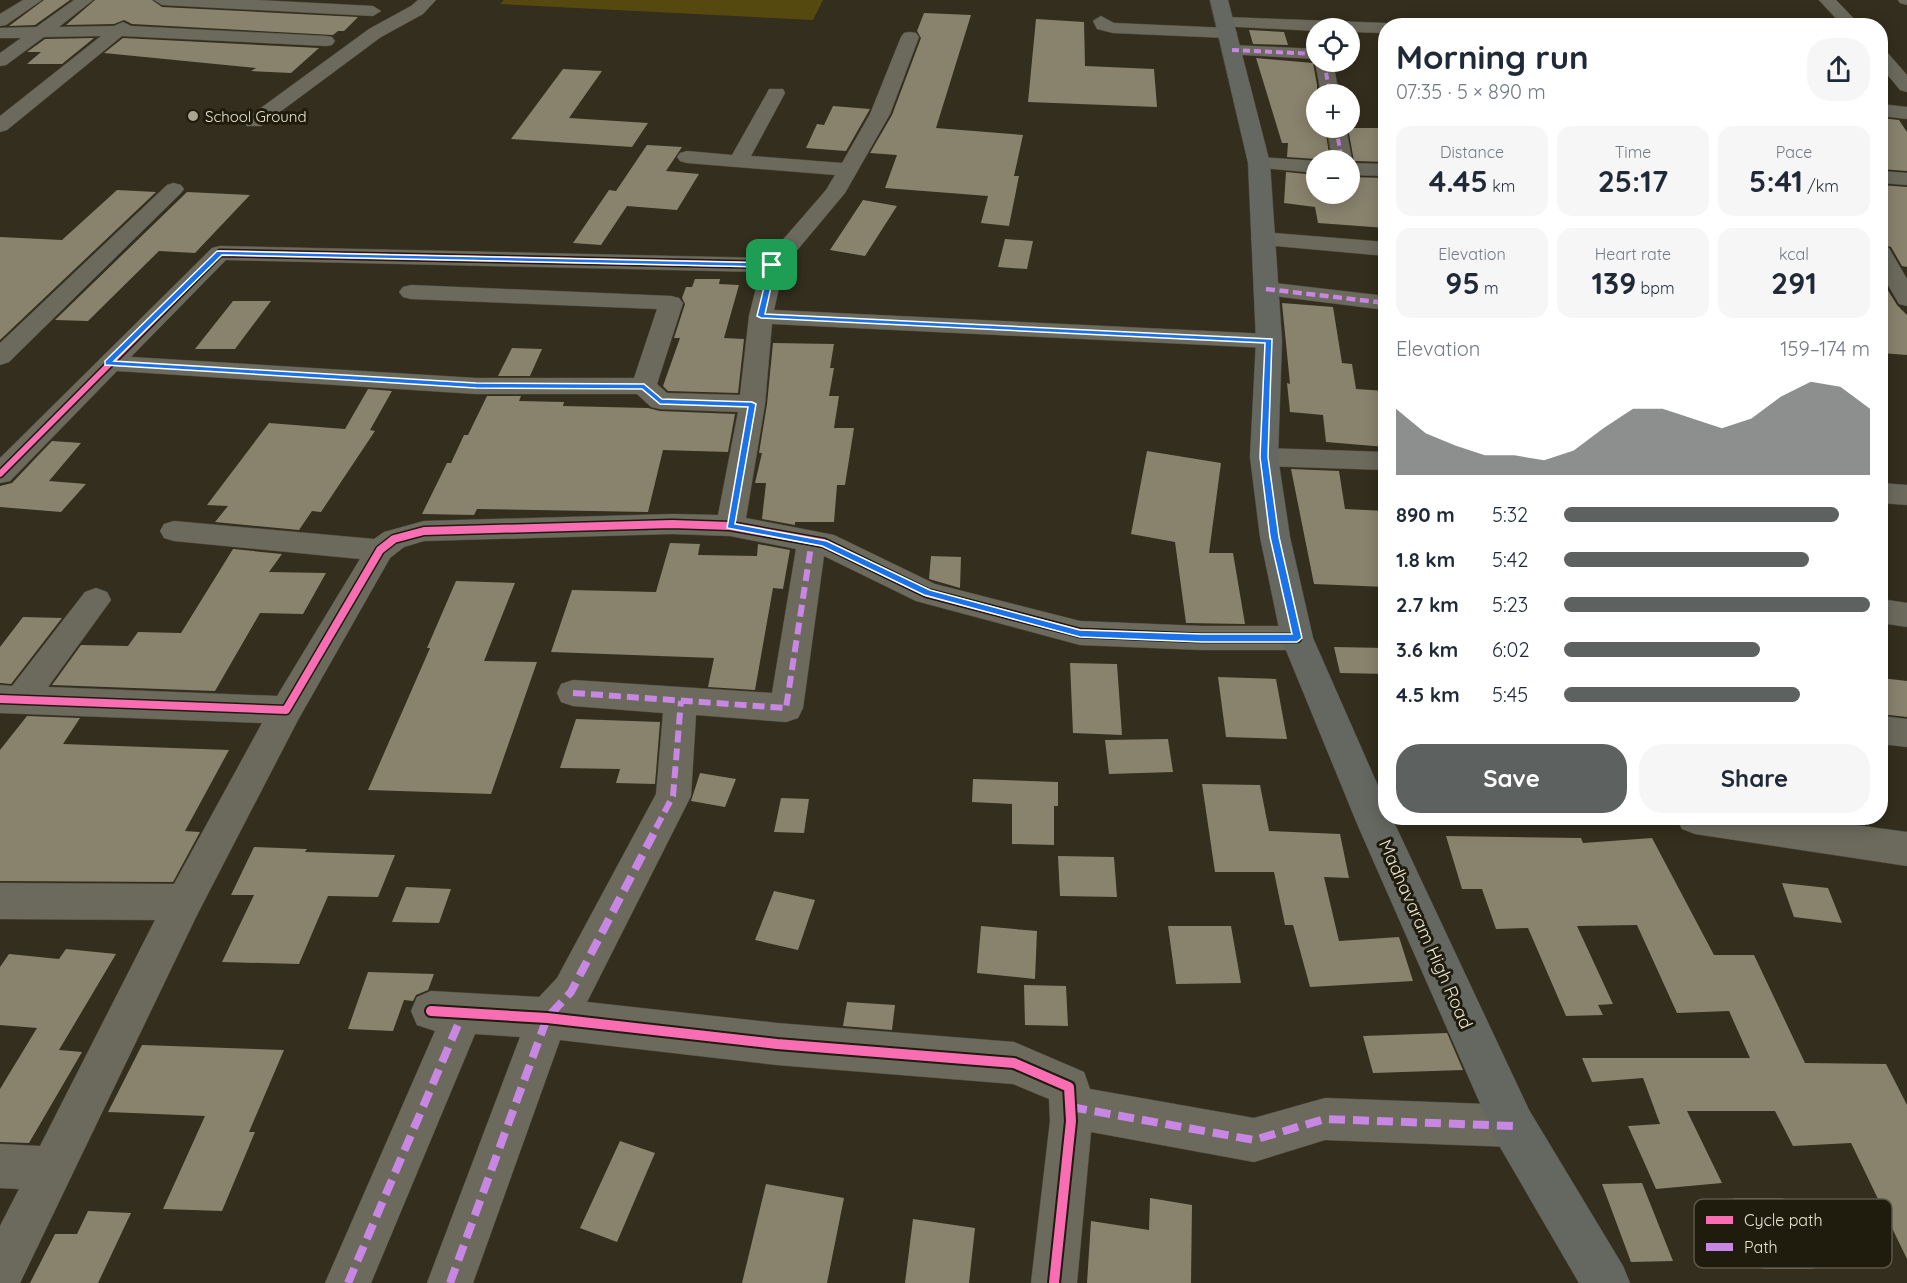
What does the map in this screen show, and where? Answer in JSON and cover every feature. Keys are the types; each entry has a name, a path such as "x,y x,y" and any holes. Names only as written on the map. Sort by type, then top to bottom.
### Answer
{"main road":[{"name":"Madhavaram High Road","path":"1226,26 1259,163 1269,340 1264,457 1275,537 1297,638 1377,826 1513,1126 1606,1283"}],"street":[{"path":"0,21 34,0"},
{"path":"0,61 85,0"},
{"path":"162,0 373,11"},
{"path":"254,122 375,33 417,10 428,0"},
{"path":"1827,0 1845,18"},
{"path":"0,126 119,31 144,8"},
{"path":"1101,21 1103,25 1113,28 1226,26 1378,28"},
{"path":"1226,26 1306,51"},
{"path":"0,33 119,31 326,40"},
{"path":"730,526 752,404 761,316 772,265 835,193 880,114 910,37"},
{"path":"1888,64 1907,86"},
{"path":"738,161 776,93"},
{"path":"1888,111 1907,112"},
{"path":"687,157 847,170"},
{"path":"1259,163 1306,166"},
{"path":"1360,169 1378,170"},
{"path":"1888,178 1907,179"},
{"path":"0,357 174,189"},
{"path":"1262,239 1378,248"},
{"path":"0,474 220,253 772,265"},
{"path":"1888,271 1901,305"},
{"path":"1266,289 1378,302"},
{"path":"411,292 671,303 644,386"},
{"path":"761,316 1269,340"},
{"path":"108,363 476,386 644,386 660,401 752,404"},
{"path":"1264,457 1378,461"},
{"path":"1888,494 1907,495"},
{"path":"0,1275 184,902 286,710 381,550 394,539 423,531 672,524 730,526 824,543 927,593 1080,633 1202,638 1297,638"},
{"path":"174,531 381,550"},
{"path":"573,693 786,708 812,540"},
{"path":"10,699 96,600"},
{"path":"1888,612 1907,615"},
{"path":"10,699 286,710"},
{"path":"450,1283 547,1018 571,992 673,796 681,701"},
{"path":"1888,731 1907,733"},
{"path":"1743,825 1907,849"},
{"path":"0,901 184,902"},
{"path":"348,1283 447,1012 547,1018 777,1044 1014,1063 1069,1087 1071,1121 1054,1283"},
{"path":"1071,1107 1254,1140 1325,1119 1513,1126"},
{"path":"0,1166 53,1169"}],"shaded area":[{"path":"504,0 823,0 813,20 500,4"}],"building":[{"path":"44,0 70,0 35,25 9,26"},
{"path":"95,0 152,0 162,7 358,17 344,31 338,31 333,35 132,24 124,20 114,24 66,25"},
{"path":"924,13 971,15 936,128 1023,135 1014,176 1019,176 1009,226 981,223 988,196 885,188 897,155 870,153 892,115 921,38 917,31"},
{"path":"1036,19 1084,22 1085,66 1154,69 1157,107 1028,102"},
{"path":"1249,30 1284,32 1288,45 1253,44"},
{"path":"94,38 62,64 27,64 41,52 27,52 45,39"},
{"path":"123,38 319,48 291,73 251,71 256,68 104,53"},
{"path":"1256,58 1306,62 1306,72 1315,72 1317,84 1306,84 1306,138 1327,138 1328,150 1306,150 1306,158 1287,157 1288,143 1282,143"},
{"path":"563,69 602,71 569,118 648,123 632,147 511,139"},
{"path":"833,106 870,109 846,151 806,148 817,124 824,125"},
{"path":"1888,119 1899,120 1907,132 1907,171 1888,170"},
{"path":"1360,128 1378,128 1378,162 1360,161 1360,150 1352,150 1350,138 1360,138"},
{"path":"647,145 682,147 666,171 699,174 677,210 627,206 601,245 573,243 609,190 616,191"},
{"path":"1286,172 1306,174 1306,204 1360,204 1360,177 1378,178 1378,227 1318,223 1315,207 1284,203"},
{"path":"1888,186 1907,187 1907,267 1902,266 1891,247 1888,246"},
{"path":"117,190 156,192 0,340 0,237 62,240"},
{"path":"187,192 250,195 195,253 159,251 88,321 55,320"},
{"path":"863,200 897,206 865,256 830,250"},
{"path":"1005,239 1033,241 1027,269 998,267"},
{"path":"695,279 720,279 719,284 739,285 724,338 744,339 738,393 668,391 663,386 680,338 674,338 685,304 682,298 686,287 692,287"},
{"path":"1888,290 1897,305 1907,315 1907,355 1888,354"},
{"path":"233,301 271,301 235,349 195,349"},
{"path":"1282,303 1333,307 1342,363 1352,364 1356,389 1378,390 1378,446 1326,442 1323,415 1290,412 1287,383 1290,384"},
{"path":"773,343 834,344 830,368 834,368 829,396 839,396 834,428 854,428 845,485 837,485 834,522 795,522 795,525 762,519 766,483 755,483 762,453 759,453"},
{"path":"512,348 542,349 530,376 498,376"},
{"path":"368,389 392,391 370,430 375,431 321,512 312,511 299,530 215,522 228,506 207,505 269,423 345,429"},
{"path":"487,396 521,396 519,401 564,402 563,406 648,408 660,411 735,414 728,452 663,450 648,512 477,509 474,515 422,514 447,463 451,463 464,435 468,435"},
{"path":"52,441 81,443 49,481 86,484 61,512 0,507 0,486 12,483"},
{"path":"1147,451 1221,463 1209,553 1233,553 1245,624 1186,623 1175,542 1131,534"},
{"path":"1291,469 1339,471 1345,509 1378,511 1378,587 1314,584"},
{"path":"670,543 700,544 698,555 757,556 758,544 790,550 783,589 773,588 755,690 708,687 714,658 551,652 572,590 656,592"},
{"path":"233,549 282,554 269,572 326,573 303,614 260,613 215,691 52,685 81,645 128,646 138,632 181,633"},
{"path":"931,556 961,557 960,588 929,579"},
{"path":"456,581 515,583 484,661 537,662 491,794 368,790 430,648 427,648"},
{"path":"23,617 62,618 11,684 0,683 0,647"},
{"path":"1334,647 1378,648 1378,674 1340,673"},
{"path":"1070,663 1117,664 1122,735 1073,733"},
{"path":"1218,677 1276,679 1287,739 1226,737"},
{"path":"1888,679 1907,681 1907,717 1888,715"},
{"path":"27,716 80,718 63,744 229,750 185,831 200,832 173,882 0,881 0,750"},
{"path":"576,719 660,722 655,784 616,783 620,769 560,768"},
{"path":"1168,739 1173,772 1109,774 1105,740"},
{"path":"700,773 736,779 725,807 691,801"},
{"path":"973,779 1058,782 1058,806 1054,806 1054,845 1012,844 1012,804 972,802"},
{"path":"1202,784 1260,785 1269,831 1340,834 1349,878 1324,877 1339,941 1399,937 1413,981 1310,987 1293,925 1285,925 1274,872 1215,872"},
{"path":"781,798 809,799 804,833 774,832"},
{"path":"1446,836 1581,838 1583,843 1652,838 1714,955 1754,955 1805,1063 1886,1064 1907,1105 1907,1259 1892,1228 1892,1199 1878,1199 1851,1143 1793,1146 1775,1111 1687,1111 1722,1183 1656,1189 1628,1126 1660,1124 1643,1078 1592,1082 1582,1058 1750,1058 1729,1011 1677,1013 1637,925 1577,926 1613,1004 1598,1005 1603,1015 1566,1016 1528,928 1496,929 1482,889 1462,889"},
{"path":"254,847 307,849 305,852 395,855 378,897 328,896 299,964 222,962 254,895 231,895"},
{"path":"1058,856 1114,857 1117,897 1060,896"},
{"path":"1782,883 1828,888 1842,923 1794,917"},
{"path":"406,887 451,889 439,923 392,922"},
{"path":"774,891 815,900 798,950 755,940"},
{"path":"981,926 1037,931 1035,979 977,973"},
{"path":"1168,926 1231,926 1241,983 1176,984"},
{"path":"66,949 116,954 59,1050 82,1052 29,1143 0,1142 0,1089 37,1028 0,1025 0,967 9,954 59,959"},
{"path":"368,972 434,974 428,990 416,995 413,1001 404,1000 393,1031 348,1029"},
{"path":"1024,985 1066,986 1068,1026 1025,1025"},
{"path":"847,1002 895,1005 892,1030 843,1026"},
{"path":"1447,1033 1463,1070 1373,1073 1363,1036"},
{"path":"142,1045 284,1050 249,1132 255,1132 222,1211 163,1209 205,1116 108,1112"},
{"path":"620,1141 655,1153 617,1242 580,1228"},
{"path":"1642,1183 1673,1261 1631,1262 1602,1184"},
{"path":"766,1184 844,1198 827,1283 742,1283"},
{"path":"1150,1198 1192,1205 1191,1283 1087,1283 1091,1221 1149,1230"},
{"path":"1733,1198 1783,1199 1733,1199"},
{"path":"88,1211 131,1213 98,1283 30,1283 55,1234 77,1234"},
{"path":"913,1219 975,1228 969,1283 905,1283"},
{"path":"1762,1268 1814,1269 1762,1269"}],"marked path":[{"path":"1232,50 1306,53"},
{"path":"1326,72 1328,84"},
{"path":"1338,138 1340,150"},
{"path":"1266,289 1378,302"},
{"path":"573,693 786,708 812,540"},
{"path":"450,1283 547,1018 571,992 673,796 681,701"},
{"path":"348,1283 463,1013"},
{"path":"1071,1107 1254,1140 1325,1119 1513,1126"}],"cycle path":[{"path":"0,474 220,253 773,265"},
{"path":"0,699 286,710 380,550 394,539 424,531 672,524 730,526 824,543 927,593 1080,633 1202,638 1297,638"},
{"path":"431,1011 547,1018 777,1044 1014,1063 1069,1087 1071,1121 1054,1283"}],"place":[{"name":"School Ground","path":"193,116"}],"route":[{"path":"220,253 772,265 761,316 1269,340 1264,457 1275,537 1297,638 1202,638 1080,633 927,593 824,543 730,526 752,404 660,401 644,386 476,386 108,363 220,253"}]}
